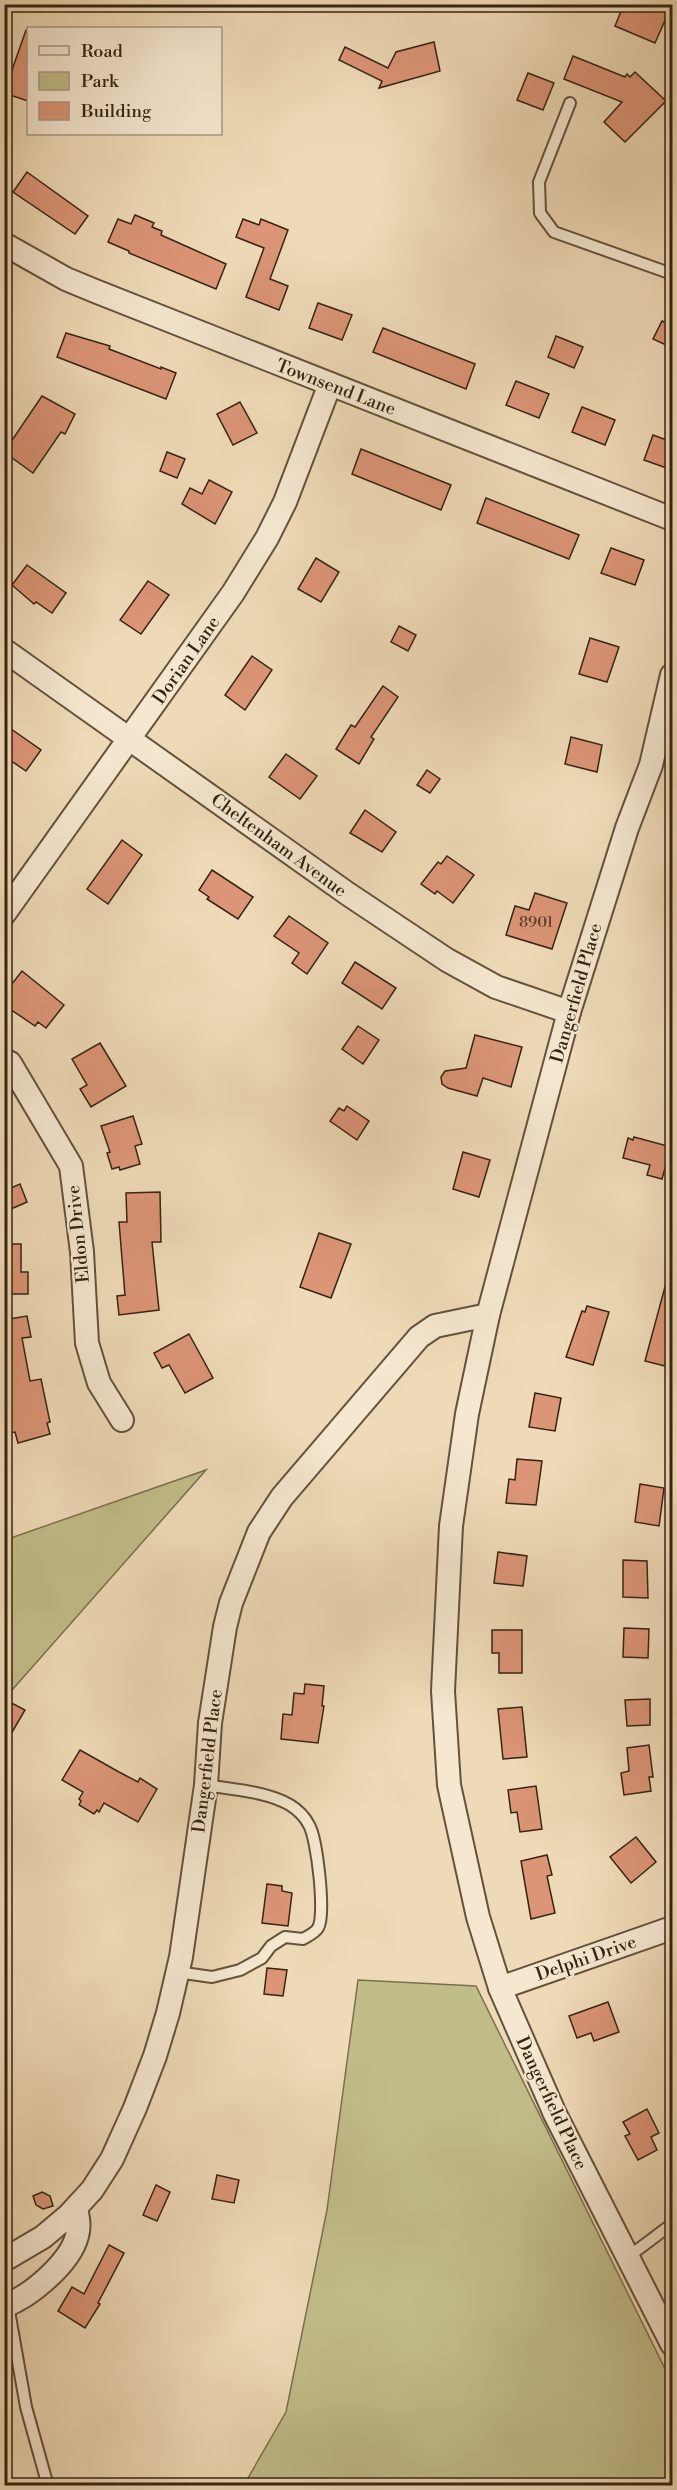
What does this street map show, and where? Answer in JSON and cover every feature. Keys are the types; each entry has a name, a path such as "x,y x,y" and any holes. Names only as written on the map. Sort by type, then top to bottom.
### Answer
{"street":[{"name":"Townsend Lane","path":"4,244 66,279 94,291 672,519"},
{"name":"Dorian Lane","path":"4,914 233,593 267,538 285,502 330,384"},
{"name":"Cheltenham Avenue","path":"4,650 358,901 447,960 496,987 569,1012"},
{"name":"Dangerfield Place","path":"672,675 653,757 627,828 569,1012 488,1315 467,1414 451,1526 444,1723 449,1785 459,1837 478,1917 500,1988 555,2114 672,2344"},
{"name":"Eldon Drive","path":"4,1060 10,1063 71,1166 82,1252 87,1343 99,1383 122,1420"},
{"name":"Dangerfield Place","path":"4,2260 43,2237 76,2208 92,2190 112,2159 135,2108 165,2024 177,1972 206,1785 210,1724 225,1627 231,1603 259,1532 282,1497 419,1337 435,1326 488,1315"},
{"name":"Delphi Drive","path":"500,1988 672,1928"},
{"path":"6,2305 40,2284 71,2250 79,2225 76,2208"}],"lane":[{"path":"570,103 538,182 540,213 554,232 672,274"},
{"path":"177,1972 212,1977 240,1970 262,1959 271,1946 285,1937 303,1939 318,1929 322,1915 316,1846 310,1826 301,1813 290,1805 271,1797 206,1785"},
{"path":"628,2257 672,2224"},
{"path":"6,2305 26,2407 48,2486"}],"green space":[{"path":"206,1470 5,1698 5,1540"},
{"path":"358,1980 476,1986 672,2383 672,2485 244,2485 286,2412 327,2210"}],"building":[{"path":"624,4 660,4 670,9 655,43 615,26"},
{"path":"26,30 27,30 27,101 4,93"},
{"path":"434,42 440,71 379,88 382,81 339,60 345,47 388,68 396,52"},
{"path":"573,56 625,77 627,74 630,77 635,72 666,101 625,142 604,122 622,102 564,79"},
{"path":"528,73 554,83 543,110 517,100"},
{"path":"27,172 88,216 75,234 13,192"},
{"path":"135,215 154,223 152,227 162,231 161,235 226,264 216,289 108,242 118,219 131,224"},
{"path":"243,219 259,225 261,219 288,230 270,279 288,286 279,310 246,297 264,248 236,237"},
{"path":"318,303 352,315 342,340 309,328"},
{"path":"662,321 672,326 668,346 653,339"},
{"path":"383,328 475,364 466,389 373,352"},
{"path":"66,333 110,346 109,349 176,373 166,399 57,357"},
{"path":"556,336 583,347 574,368 548,357"},
{"path":"516,381 549,394 539,418 506,405"},
{"path":"42,396 75,414 65,434 61,432 33,473 4,452"},
{"path":"240,402 257,433 233,445 217,414"},
{"path":"582,407 615,420 605,445 572,432"},
{"path":"653,435 672,442 672,470 644,460"},
{"path":"361,449 451,485 441,510 352,474"},
{"path":"167,452 185,459 177,478 160,471"},
{"path":"209,480 232,492 215,524 182,504 190,488 202,494"},
{"path":"486,498 579,535 569,559 477,523"},
{"path":"611,548 644,560 635,585 601,573"},
{"path":"316,558 339,572 321,602 298,589"},
{"path":"27,565 66,593 52,613 36,602 34,604 12,585"},
{"path":"148,581 169,595 141,634 120,620"},
{"path":"399,626 416,635 408,651 391,642"},
{"path":"590,638 619,647 607,682 579,674"},
{"path":"252,656 272,670 245,710 225,695"},
{"path":"383,686 398,697 371,737 374,739 359,764 336,749 351,725 355,727"},
{"path":"4,724 41,750 26,771 4,756"},
{"path":"571,737 602,745 597,772 565,764"},
{"path":"286,754 317,776 300,799 269,777"},
{"path":"427,770 440,779 430,793 417,785"},
{"path":"365,810 396,832 382,852 350,833"},
{"path":"122,840 142,855 108,904 87,889"},
{"path":"447,856 474,875 453,903 437,891 435,894 421,884 438,862 441,864"},
{"path":"212,870 253,897 238,919 207,899 209,897 199,890"},
{"path":"535,893 567,903 552,949 506,935 515,906 529,910"},
{"path":"289,916 328,943 307,974 292,963 299,953 274,936"},
{"path":"355,962 396,988 382,1009 342,983"},
{"path":"22,971 64,1005 46,1028 38,1022 35,1026 4,1005 4,994"},
{"path":"358,1026 379,1040 363,1064 342,1049"},
{"path":"475,1035 522,1047 511,1087 483,1078 477,1096 448,1088 442,1084 441,1077 445,1071 466,1068"},
{"path":"100,1043 126,1086 91,1107 80,1089 87,1085 72,1059"},
{"path":"347,1106 369,1121 357,1140 330,1121 339,1108 344,1111"},
{"path":"133,1116 142,1144 135,1146 140,1164 120,1170 119,1167 112,1169 107,1153 110,1152 101,1126"},
{"path":"634,1137 671,1147 662,1179 647,1175 650,1165 623,1158 628,1138 633,1140"},
{"path":"463,1152 490,1160 479,1197 453,1189"},
{"path":"20,1184 27,1202 4,1212 4,1191"},
{"path":"160,1192 161,1242 152,1242 159,1310 119,1315 117,1296 125,1295 119,1222 127,1222 126,1193"},
{"path":"319,1233 351,1244 331,1298 300,1287"},
{"path":"4,1244 21,1244 21,1272 28,1272 28,1294 4,1294"},
{"path":"669,1272 672,1272 672,1324 665,1366 645,1361"},
{"path":"587,1306 609,1312 593,1365 566,1357 582,1311 585,1312"},
{"path":"27,1316 31,1337 22,1338 30,1381 41,1379 50,1422 47,1423 50,1434 18,1443 15,1432 10,1433 4,1415 4,1412 9,1411 4,1396 4,1320"},
{"path":"189,1334 213,1378 185,1393 169,1365 162,1368 154,1353"},
{"path":"535,1393 561,1398 555,1431 529,1427"},
{"path":"517,1459 542,1461 536,1505 506,1503 509,1479 515,1480"},
{"path":"640,1484 664,1488 659,1526 635,1522"},
{"path":"498,1552 527,1556 523,1586 494,1583"},
{"path":"623,1560 647,1561 648,1598 623,1597"},
{"path":"624,1628 649,1629 648,1658 623,1657"},
{"path":"492,1630 522,1630 522,1673 499,1673 499,1653 492,1653"},
{"path":"305,1684 324,1686 322,1706 324,1706 318,1743 281,1739 283,1714 292,1715 294,1693 304,1694"},
{"path":"4,1699 25,1710 4,1746"},
{"path":"650,1699 650,1725 627,1726 625,1700"},
{"path":"522,1707 527,1757 503,1759 498,1709"},
{"path":"649,1745 653,1777 649,1777 651,1791 624,1795 621,1773 629,1771 627,1748"},
{"path":"80,1750 138,1782 140,1778 157,1789 138,1822 104,1803 99,1812 97,1810 94,1814 79,1805 83,1792 62,1780"},
{"path":"536,1786 542,1829 520,1832 517,1812 511,1813 508,1790"},
{"path":"636,1837 656,1862 631,1883 610,1857"},
{"path":"547,1855 552,1875 547,1876 555,1913 531,1919 521,1861"},
{"path":"267,1884 282,1886 282,1891 292,1893 288,1926 262,1923"},
{"path":"267,1968 287,1970 283,1996 264,1994"},
{"path":"608,2002 619,2032 594,2041 591,2033 577,2038 569,2016"},
{"path":"647,2109 659,2133 651,2137 657,2150 638,2160 625,2136 630,2134 623,2122"},
{"path":"217,2175 239,2180 234,2203 212,2199"},
{"path":"156,2185 170,2192 157,2221 143,2215"},
{"path":"42,2192 50,2196 53,2206 43,2209 36,2205 33,2196"},
{"path":"109,2245 124,2253 98,2303 100,2304 85,2328 58,2311 72,2287 84,2294"}]}
